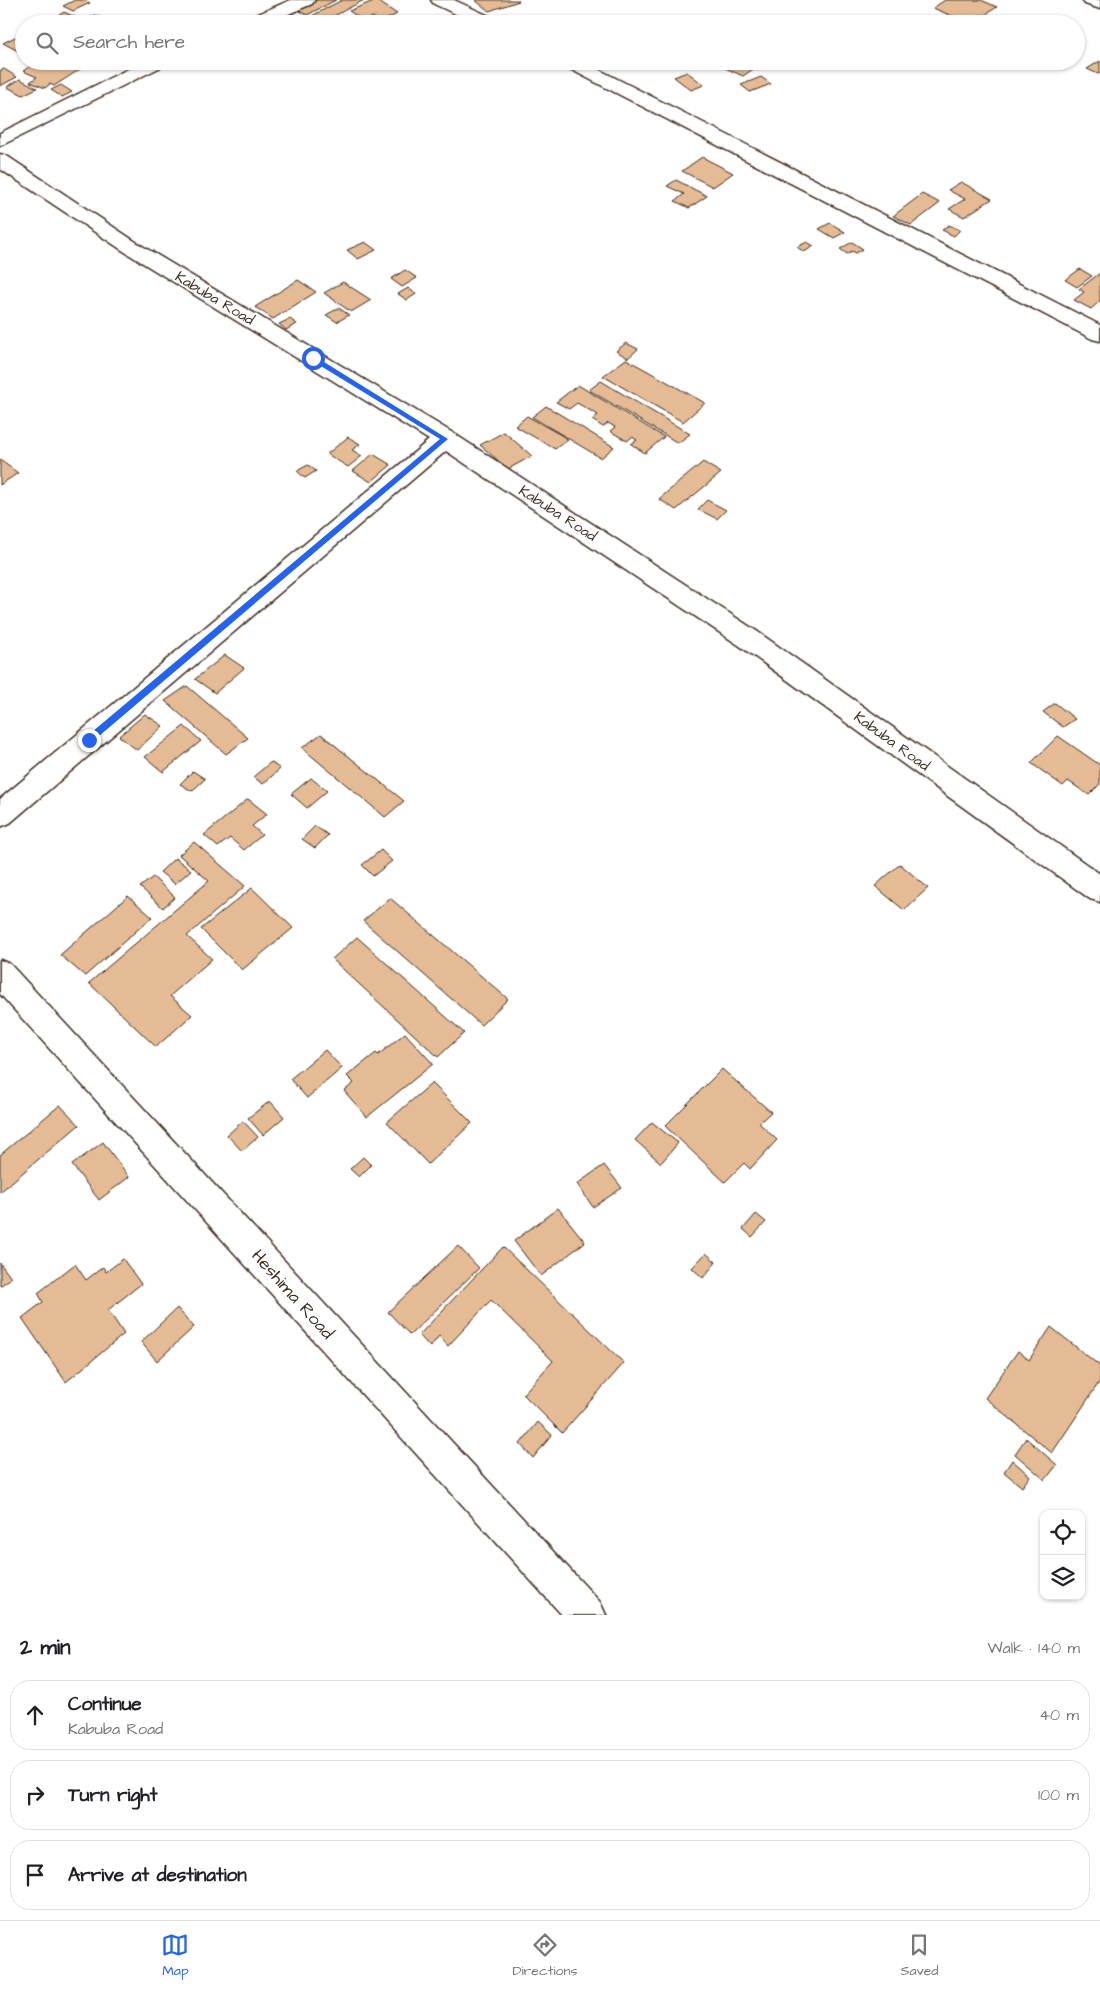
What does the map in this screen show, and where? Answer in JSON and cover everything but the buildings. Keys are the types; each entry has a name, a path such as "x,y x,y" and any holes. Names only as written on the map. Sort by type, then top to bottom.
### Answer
{"street":[{"path":"271,15 306,0"},
{"path":"440,0 472,15"},
{"path":"1091,0 1100,4"},
{"path":"0,140 141,70"},
{"path":"586,70 1100,334"},
{"name":"Kabuba Road","path":"0,160 132,248 445,439 749,639 1100,890"},
{"path":"0,815 445,439"},
{"name":"Heshima Road","path":"0,973 586,1615"}],"route":[{"path":"89,740 445,439 313,358"}]}
